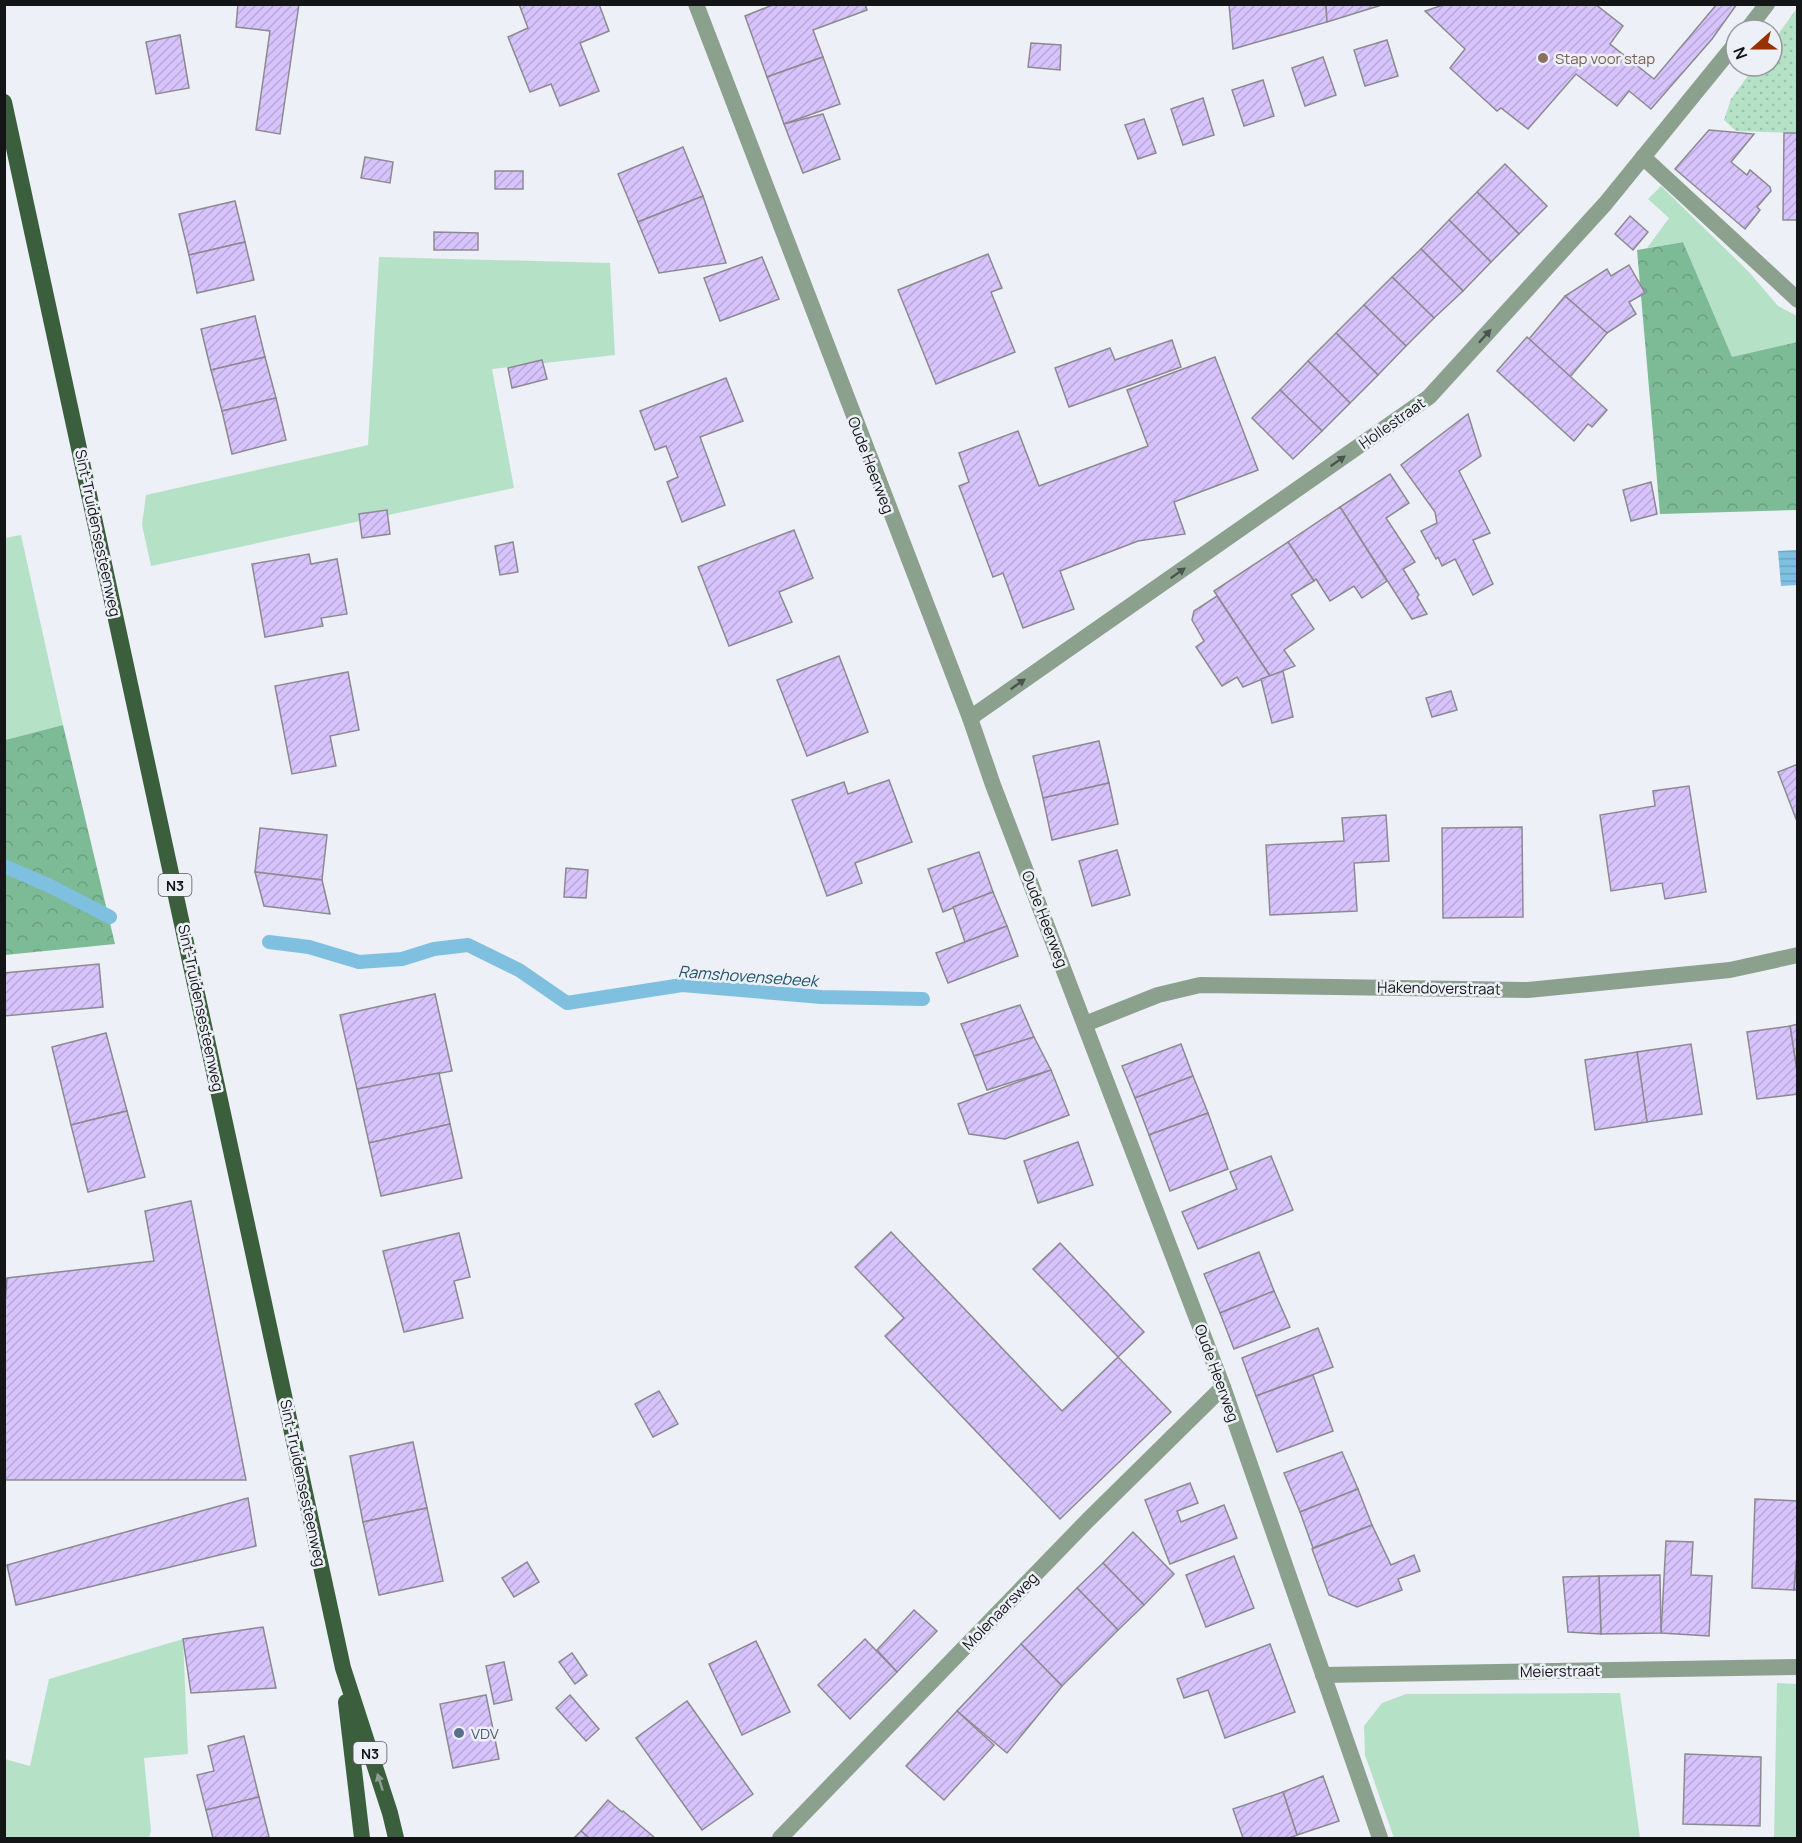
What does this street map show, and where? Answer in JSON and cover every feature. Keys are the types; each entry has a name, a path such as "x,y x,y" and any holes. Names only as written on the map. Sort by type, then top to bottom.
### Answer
{"main road":[{"name":"Sint-Truidensesteenweg","path":"4,102 343,1668 390,1813 396,1839"},
{"name":"Sint-Truidensesteenweg","path":"343,1668 362,1839"}],"street":[{"name":"Oude Heerweg","path":"696,4 1223,1387 1380,1839"},
{"path":"1756,18 1767,4"},
{"name":"Hollestraat","path":"970,718 1430,397 1605,204 1724,58"},
{"path":"1643,157 1797,300"},
{"name":"Hakendoverstraat","path":"1085,1024 1158,995 1200,985 1528,990 1730,970 1797,955"},
{"name":"Molenaarsweg","path":"780,1839 1087,1521 1223,1387"},
{"name":"Meierstraat","path":"1323,1675 1797,1667"}],"green space":[{"path":"1797,8 1797,133 1736,131 1724,120 1731,99 1746,78 1784,78 1784,26"},
{"path":"1661,186 1749,272 1778,306 1797,316 1797,342 1732,358 1683,242 1647,248 1669,218 1648,199"},
{"path":"1683,242 1732,357 1797,342 1797,510 1660,514 1637,250"},
{"path":"379,257 610,263 615,355 492,369 514,488 151,566 142,525 146,495 368,445"},
{"path":"21,535 63,725 5,740 5,538"},
{"path":"63,725 115,944 5,955 5,740"},
{"path":"183,1639 188,1754 144,1758 151,1831 149,1838 5,1838 5,1759 30,1766 49,1679"},
{"path":"1777,1683 1797,1684 1797,1838 1774,1838"},
{"path":"1620,1693 1640,1838 1394,1838 1365,1755 1364,1726 1382,1703 1406,1694"}],"water":[{"path":"1797,550 1797,585 1781,586 1778,551"}],"building":[{"path":"238,4 299,4 280,134 256,130 270,31 236,27"},
{"path":"519,4 599,4 609,31 580,43 599,91 560,106 551,84 530,92 508,37 528,28"},
{"path":"775,4 865,4 867,10 813,30 823,57 767,77 745,16"},
{"path":"1229,4 1326,4 1327,22 1233,49"},
{"path":"1326,4 1385,4 1327,22"},
{"name":"Stap voor stap","path":"1446,4 1595,4 1623,26 1610,44 1654,79 1717,4 1737,4 1727,18 1724,18 1724,22 1712,39 1651,109 1629,91 1617,106 1576,74 1528,129 1501,108 1497,111 1450,68 1465,49 1425,11"},
{"path":"180,35 189,88 156,94 146,42"},
{"path":"1387,40 1398,76 1365,86 1354,50"},
{"path":"1031,43 1061,45 1060,70 1028,67"},
{"path":"823,57 840,104 784,124 767,77"},
{"path":"1323,57 1336,95 1305,106 1292,68"},
{"path":"1263,80 1274,116 1244,126 1232,90"},
{"path":"1203,98 1214,135 1183,145 1171,109"},
{"path":"823,114 840,159 803,173 784,124"},
{"path":"1144,119 1156,153 1138,159 1125,125"},
{"path":"1709,130 1754,134 1731,162 1747,175 1750,170 1770,187 1771,191 1757,207 1760,210 1745,229 1675,169"},
{"path":"1784,133 1798,133 1798,220 1783,220"},
{"path":"683,147 703,196 638,222 618,174"},
{"path":"365,157 393,162 390,183 361,178"},
{"path":"1505,164 1547,206 1519,234 1477,192"},
{"path":"495,171 523,171 523,189 495,189"},
{"path":"1477,192 1519,234 1491,262 1449,220"},
{"path":"703,196 726,263 659,273 638,222"},
{"path":"235,201 245,242 189,255 179,214"},
{"path":"1630,216 1648,232 1633,250 1615,234"},
{"path":"1449,220 1491,262 1463,291 1421,249"},
{"path":"434,232 478,233 478,250 434,250"},
{"path":"245,242 254,280 197,293 189,255"},
{"path":"1421,249 1463,291 1434,318 1392,277"},
{"path":"988,254 1002,288 991,292 1015,352 936,384 898,290"},
{"path":"762,257 779,299 720,321 704,278"},
{"path":"1629,265 1645,293 1629,302 1636,314 1607,333 1565,296 1607,269 1611,276"},
{"path":"1392,277 1434,318 1406,346 1364,305"},
{"path":"1565,296 1607,333 1570,377 1529,339"},
{"path":"1364,305 1406,346 1378,375 1336,333"},
{"path":"255,316 265,357 211,370 201,329"},
{"path":"1336,333 1378,375 1350,403 1308,361"},
{"path":"1527,337 1607,410 1592,427 1588,424 1574,441 1497,371"},
{"path":"1172,340 1181,367 1069,407 1055,368 1110,348 1115,360"},
{"path":"265,357 276,398 222,411 211,370"},
{"path":"1215,357 1258,470 1174,502 1185,534 1138,541 1060,571 1074,609 1023,628 1003,573 993,577 959,486 969,482 959,453 1018,431 1039,486 1148,446 1127,390"},
{"path":"542,360 547,379 512,388 508,368"},
{"path":"1308,361 1350,403 1322,431 1280,390"},
{"path":"726,378 743,421 700,437 725,505 682,522 667,482 678,477 666,446 655,450 640,411"},
{"path":"1280,390 1322,431 1293,459 1252,418"},
{"path":"276,398 286,440 232,454 222,411"},
{"path":"1468,414 1481,456 1459,471 1490,533 1473,540 1493,584 1473,595 1455,559 1442,566 1438,557 1436,559 1421,531 1437,523 1435,512 1401,465"},
{"path":"1390,474 1409,503 1386,518 1415,562 1403,569 1419,595 1417,597 1427,614 1412,619 1340,507"},
{"path":"1651,482 1657,514 1631,521 1623,490"},
{"path":"1340,507 1387,581 1362,598 1354,586 1330,601 1288,542"},
{"path":"387,510 390,534 362,538 359,514"},
{"path":"794,530 813,578 779,592 792,622 729,646 698,567"},
{"path":"513,542 518,572 500,575 495,546"},
{"path":"1288,542 1314,581 1291,595 1314,629 1284,650 1295,666 1270,676 1214,591"},
{"path":"309,554 311,564 337,559 347,614 321,618 323,626 265,637 252,564"},
{"path":"1217,596 1270,676 1243,687 1237,677 1222,686 1196,647 1204,641 1192,620 1194,611"},
{"path":"839,656 868,732 807,756 777,680"},
{"path":"1283,671 1293,717 1272,723 1261,679"},
{"path":"348,672 359,730 330,736 336,766 292,774 275,686"},
{"path":"1451,691 1457,710 1432,717 1426,698"},
{"path":"1099,741 1109,783 1043,798 1033,756"},
{"path":"1798,764 1798,824 1778,772"},
{"path":"889,780 912,842 855,863 862,883 827,896 792,800 844,782 848,794"},
{"path":"1109,783 1118,824 1052,840 1043,798"},
{"path":"1689,786 1706,892 1665,899 1662,883 1611,891 1600,815 1655,806 1653,791"},
{"path":"1386,815 1389,861 1354,863 1357,911 1270,915 1266,845 1344,841 1342,818"},
{"path":"1522,827 1523,917 1443,918 1442,828"},
{"path":"260,828 327,835 322,880 255,872"},
{"path":"1117,850 1130,895 1092,906 1079,861"},
{"path":"979,852 993,892 943,912 928,869"},
{"path":"566,868 588,870 586,898 564,897"},
{"path":"255,872 322,880 330,914 264,906"},
{"path":"993,892 1007,926 965,942 953,907"},
{"path":"1007,926 1018,956 948,983 936,953"},
{"path":"99,964 103,1007 4,1016 4,973"},
{"path":"435,994 452,1071 357,1089 340,1015"},
{"path":"1020,1005 1034,1037 974,1056 961,1024"},
{"path":"1798,1024 1798,1078 1790,1026"},
{"path":"1790,1026 1798,1078 1798,1094 1757,1099 1747,1032"},
{"path":"106,1033 127,1111 71,1125 52,1047"},
{"path":"1034,1037 1051,1070 987,1090 974,1056"},
{"path":"1181,1044 1193,1076 1135,1098 1122,1066"},
{"path":"1691,1044 1702,1114 1647,1122 1637,1052"},
{"path":"1637,1052 1647,1122 1595,1130 1585,1060"},
{"path":"1051,1070 1069,1115 1005,1139 969,1134 958,1104"},
{"path":"439,1073 450,1124 369,1143 357,1089"},
{"path":"1193,1076 1208,1113 1149,1135 1135,1098"},
{"path":"127,1111 145,1177 88,1192 71,1125"},
{"path":"1208,1113 1228,1169 1170,1191 1149,1135"},
{"path":"450,1124 462,1178 381,1196 369,1143"},
{"path":"1078,1142 1093,1185 1038,1203 1024,1161"},
{"path":"1271,1156 1293,1210 1198,1249 1182,1212 1237,1189 1230,1172"},
{"path":"191,1201 246,1480 4,1480 4,1317 7,1278 154,1261 145,1211"},
{"path":"891,1232 1062,1411 1118,1357 1171,1412 1060,1519 885,1336 904,1318 855,1267"},
{"path":"459,1233 470,1277 454,1281 463,1318 404,1332 383,1251"},
{"path":"1060,1243 1144,1332 1118,1357 1033,1269"},
{"path":"1259,1252 1274,1291 1220,1313 1204,1274"},
{"path":"1274,1291 1290,1327 1234,1349 1220,1313"},
{"path":"1318,1328 1333,1367 1256,1396 1242,1358"},
{"path":"1313,1375 1333,1431 1277,1452 1256,1396"},
{"path":"659,1391 678,1424 653,1437 635,1404"},
{"path":"413,1442 427,1508 363,1522 350,1456"},
{"path":"1342,1452 1358,1489 1300,1512 1284,1473"},
{"path":"1190,1483 1198,1503 1177,1511 1181,1522 1224,1505 1237,1538 1170,1564 1145,1500"},
{"path":"1358,1489 1372,1525 1313,1548 1300,1512"},
{"path":"248,1498 256,1546 16,1605 7,1565"},
{"path":"1755,1499 1798,1501 1798,1545 1794,1590 1752,1588"},
{"path":"427,1508 443,1581 379,1595 363,1522"},
{"path":"1372,1525 1391,1565 1414,1555 1420,1571 1398,1579 1402,1590 1357,1607 1329,1595 1312,1549"},
{"path":"1133,1532 1174,1574 1144,1605 1103,1563"},
{"path":"1666,1541 1693,1542 1691,1575 1712,1576 1709,1636 1661,1633"},
{"path":"1798,1545 1798,1590 1794,1590"},
{"path":"1234,1556 1254,1608 1206,1627 1186,1575"},
{"path":"527,1562 539,1582 514,1597 502,1578"},
{"path":"1103,1563 1144,1605 1118,1630 1077,1588"},
{"path":"1660,1575 1661,1633 1601,1634 1599,1576"},
{"path":"1599,1576 1601,1634 1568,1632 1563,1577"},
{"path":"1077,1588 1118,1630 1062,1686 1021,1644"},
{"path":"914,1610 937,1631 897,1672 877,1650"},
{"path":"263,1627 276,1688 191,1693 183,1639"},
{"path":"865,1639 897,1672 850,1719 818,1685"},
{"path":"756,1641 790,1712 742,1735 709,1664"},
{"path":"1021,1644 1062,1686 1007,1753 957,1711"},
{"path":"1270,1644 1295,1712 1225,1738 1208,1690 1184,1698 1177,1679"},
{"path":"572,1653 587,1675 575,1684 559,1662"},
{"path":"504,1662 512,1700 494,1704 486,1666"},
{"path":"486,1695 499,1759 453,1768 440,1704"},
{"path":"570,1695 599,1729 586,1741 556,1708"},
{"path":"687,1701 753,1794 702,1830 636,1738"},
{"path":"957,1711 994,1745 944,1800 906,1766"},
{"path":"244,1736 259,1797 206,1810 197,1775 214,1771 208,1746"},
{"path":"1685,1754 1761,1757 1760,1826 1683,1824"},
{"path":"1323,1776 1339,1821 1297,1835 1283,1792"},
{"path":"1283,1792 1297,1835 1289,1838 1243,1838 1233,1809"},
{"path":"259,1797 269,1837 213,1838 206,1810"},
{"path":"608,1800 655,1838 589,1838 581,1831"},
{"path":"581,1831 589,1838 574,1838"}],"waterway":[{"name":"Ramshovensebeek","path":"4,866 50,886 110,917"},
{"name":"Ramshovensebeek","path":"269,942 309,947 359,962 402,959 434,949 468,945 519,970 567,1003 682,985 821,997 923,999"}],"place":[{"name":"Stap voor stap","path":"1543,58"},
{"name":"VDV","path":"459,1733"}]}
